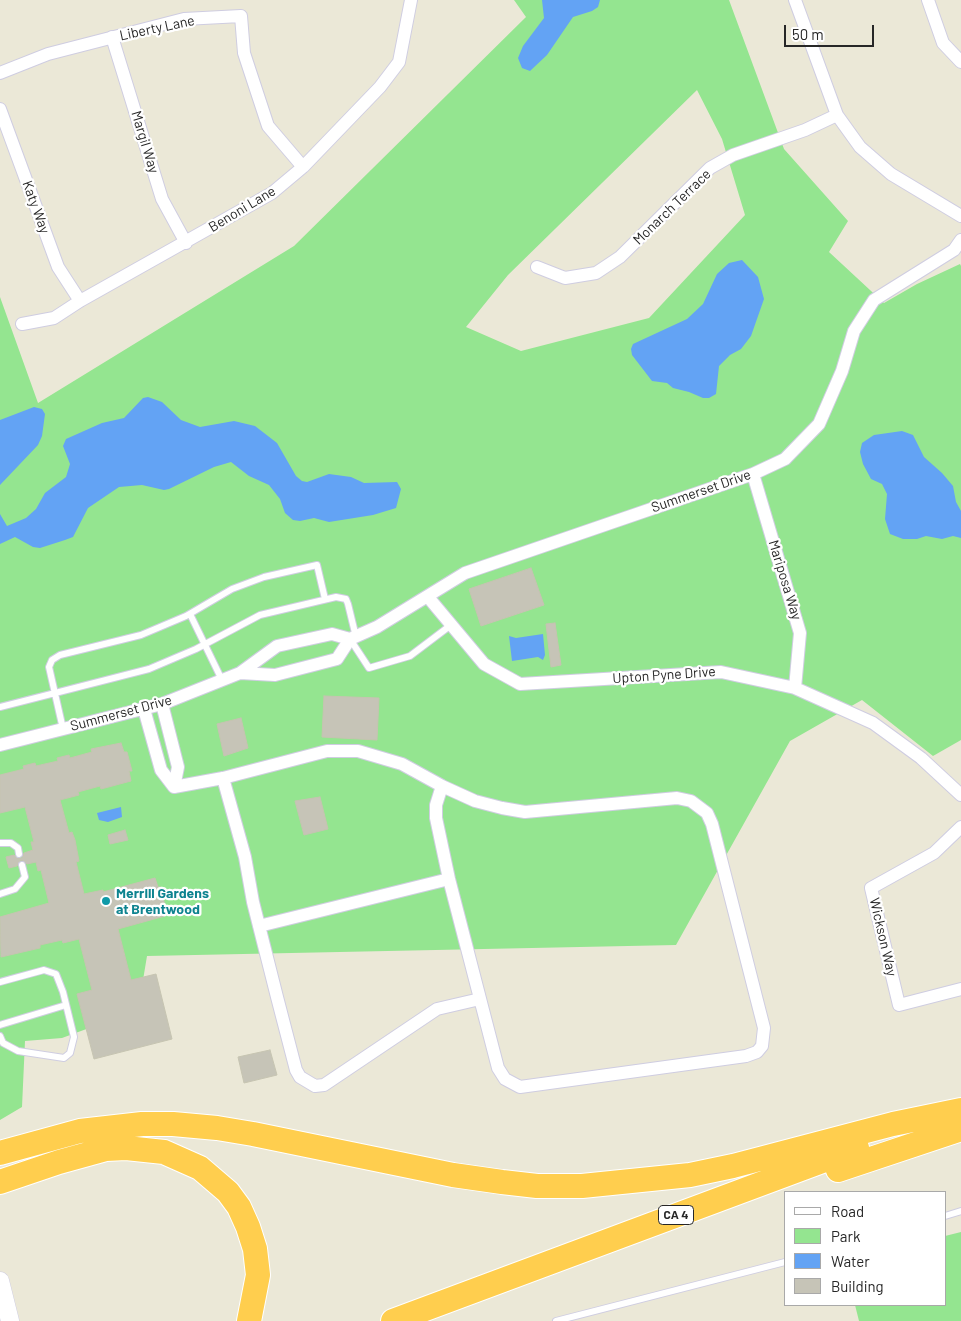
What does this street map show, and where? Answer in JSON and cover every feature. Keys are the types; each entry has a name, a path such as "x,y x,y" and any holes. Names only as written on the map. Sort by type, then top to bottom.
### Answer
{"highway":[{"path":"0,1153 80,1131 134,1125 173,1124 253,1134 453,1175 537,1186 582,1186 690,1175 733,1166 893,1124 961,1112"},
{"name":"CA 4","path":"393,1321 768,1180 961,1112"},
{"name":"CA 4","path":"439,1321 828,1174 961,1129"},
{"path":"0,1182 59,1162 106,1149 126,1148 164,1152 200,1168 228,1192 239,1207 248,1227 255,1249 258,1275 249,1321"}],"main road":[{"path":"0,1281 10,1321"}],"street":[{"name":"Benoni Lane","path":"22,324 54,318 80,300 186,243 272,193 303,167 380,87 399,62 411,0"},
{"path":"795,0 837,115 860,147 891,174 961,216"},
{"path":"928,0 943,43 961,62"},
{"name":"Liberty Lane","path":"0,72 48,54 184,19 241,16 244,53 268,126 303,167"},
{"name":"Margil Way","path":"112,37 162,199 186,243"},
{"name":"Katy Way","path":"0,109 58,267 80,300"},
{"name":"Monarch Terrace","path":"537,267 565,278 596,273 620,257 710,168 733,155 805,130 837,115"},
{"name":"Summerset Drive","path":"240,673 275,676 337,659 353,638 377,627 428,597 464,572 753,474 785,459 819,424 842,371 854,331 874,300 954,250 961,240"},
{"name":"Mariposa Way","path":"753,474 800,632 795,688"},
{"name":"Upton Pyne Drive","path":"428,597 484,664 520,684 721,672 795,688 874,723 921,758 961,795"},
{"name":"Summerset Drive","path":"0,745 162,704 240,673 277,646 332,634 353,638"},
{"path":"162,704 178,767 174,787"},
{"path":"144,709 161,770 174,787"},
{"path":"174,787 223,778 327,751 358,751 402,764 442,786 475,801 525,812 677,798 701,806 712,824 764,1028 764,1037 757,1052 746,1056 520,1087 505,1079 498,1068 449,879 436,818 436,805 442,786"},
{"path":"158,757 174,752"},
{"path":"223,778 245,857 259,926 296,1070 300,1077 316,1086 324,1085 437,1009 480,999"},
{"name":"Wickson Way","path":"961,826 934,853 871,888 899,1005 961,989"},
{"path":"259,926 449,879"}],"lane":[{"path":"62,729 49,667 52,660 60,655 141,635 190,614 232,588 264,577 317,565 326,599"},
{"path":"0,707 149,669 204,644 260,615 336,597 346,599 353,638 369,668 410,656 451,625"},
{"path":"190,614 222,680"},
{"path":"0,843 11,843 18,848 19,854"},
{"path":"0,894 15,889 25,877 22,865"},
{"path":"0,982 44,970 56,974 74,1037 70,1052 64,1058 18,1051 3,1043 0,1036"},
{"path":"0,1024 66,1005"},
{"path":"946,1216 961,1211"},
{"path":"556,1321 784,1262"}],"green space":[{"path":"514,0 729,0 784,149 848,221 829,252 884,303 917,284 960,264 961,740 933,756 862,700 790,741 676,945 147,956 138,1010 62,1038 25,1041 22,1107 0,1120 0,297 38,403 294,246 526,17","holes":["697,90 722,139 745,215 649,318 521,351 466,327 508,275"]},
{"path":"961,1232 961,1321 859,1321 855,1306 946,1306 946,1236"}],"water":[{"path":"542,0 600,0 598,7 592,11 573,17 547,55 530,71 522,68 518,58 523,46 544,18"},
{"path":"742,260 758,277 764,299 751,336 741,349 730,355 719,366 716,394 709,398 703,398 673,388 667,383 652,381 632,355 631,349 633,344 687,319 703,304 717,274 729,263"},
{"path":"148,397 162,402 181,420 200,427 234,421 255,426 277,443 296,476 302,481 307,482 329,474 351,477 364,483 397,482 401,489 396,508 373,515 329,522 314,518 300,521 293,520 285,513 280,499 269,485 249,476 231,462 214,467 169,489 164,490 142,485 119,487 88,508 73,537 65,540 40,548 33,547 15,537 0,544 0,514 7,526 26,518 36,509 45,493 66,477 70,464 63,446 66,439 102,423 124,418 143,398"},
{"path":"34,407 42,409 45,414 42,436 38,445 0,485 0,420"},
{"path":"902,431 913,435 924,457 953,486 956,502 961,511 961,538 953,536 942,539 926,536 917,539 903,539 890,534 885,519 887,494 882,484 871,479 863,464 860,452 862,443 874,435"},
{"path":"543,634 545,655 543,660 538,657 512,661 509,636 516,638"},
{"path":"121,807 122,817 108,822 99,820 97,813"}],"building":[{"path":"531,568 544,605 481,626 469,589"},
{"path":"555,623 561,665 551,667 546,624"},
{"path":"324,696 379,698 377,740 322,737"},
{"path":"241,718 248,748 224,756 217,724"},
{"name":"Merrill Gardens at Brentwood","path":"121,743 124,752 127,752 132,771 129,771 131,781 101,789 100,786 78,792 79,795 60,800 69,833 72,832 75,840 79,861 76,862 84,894 103,890 103,892 155,878 158,887 161,887 165,916 118,929 131,980 156,974 172,1039 94,1059 77,994 92,990 79,939 63,943 62,940 40,945 40,948 1,957 0,917 49,903 41,870 38,871 36,862 27,864 21,860 17,866 9,868 6,857 14,855 17,858 22,858 24,853 33,850 31,842 34,842 25,807 0,813 0,775 24,769 23,766 35,763 36,766 58,761 57,758 69,755 70,758 92,752 91,749"},
{"path":"320,797 328,829 304,835 295,801"},
{"path":"125,830 128,840 110,844 108,835"},
{"path":"270,1050 277,1075 244,1083 238,1057"}],"place":[{"name":"Merrill Gardens at Brentwood","path":"106,901"}]}
